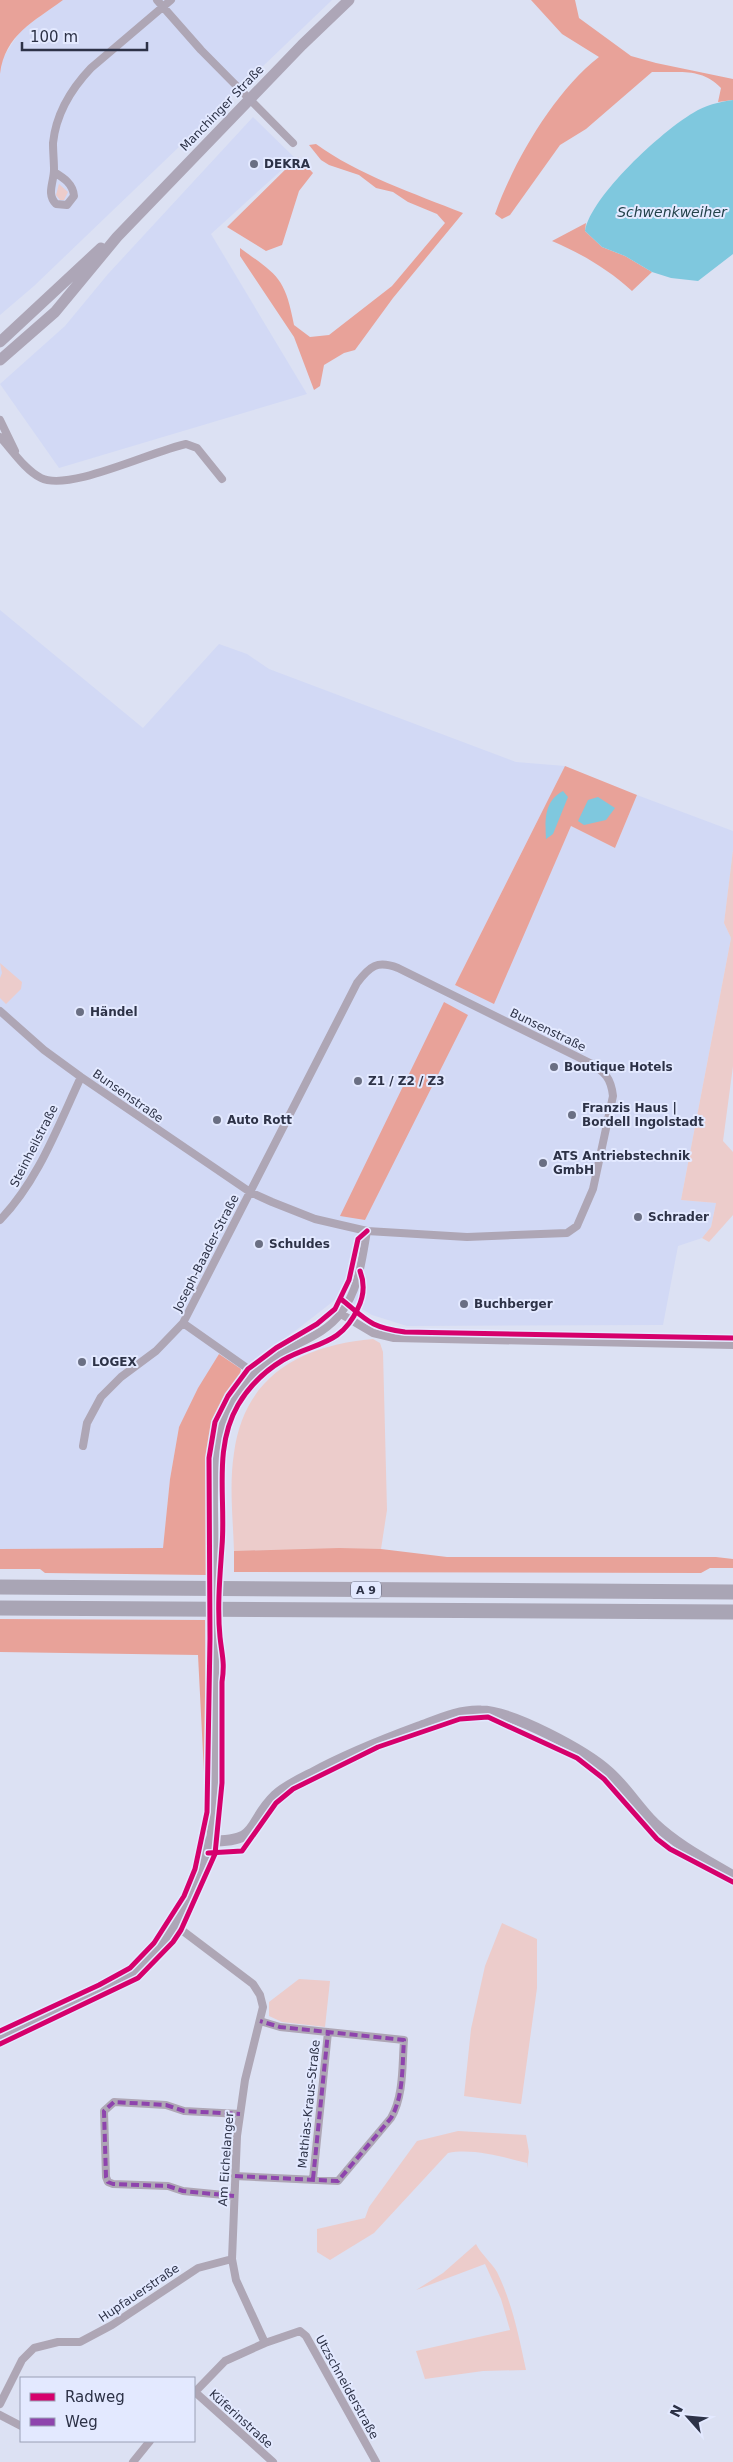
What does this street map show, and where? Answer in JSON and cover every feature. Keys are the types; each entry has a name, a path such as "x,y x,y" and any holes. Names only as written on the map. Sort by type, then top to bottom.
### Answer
{"highway":[{"name":"A 9","path":"0,1587 733,1592"},
{"name":"A 9","path":"0,1608 733,1612"}],"street":[{"path":"157,0 249,99 293,143"},
{"path":"54,172 53,142 56,128 72,91 91,68 171,0"},
{"name":"Manchinger Straße","path":"0,360 55,312 117,237 249,99 349,0"},
{"name":"Manchinger Straße","path":"0,342 38,310 86,261 117,237"},
{"path":"0,420 18,457"},
{"path":"0,437 40,478 60,482 190,444 200,451 222,479"},
{"name":"Bunsenstraße","path":"0,1011 44,1050 81,1077 250,1192 315,1218 367,1231 467,1236 567,1233 577,1226 593,1189 613,1096 612,1083 607,1074 590,1063 398,968 386,963 375,965 365,972 357,983 250,1192"},
{"name":"Steinheilstraße","path":"0,1220 22,1195 32,1178 81,1077"},
{"name":"Joseph-Baader-Straße","path":"82,1446 92,1410 110,1387 156,1350 183,1323 250,1192"},
{"path":"0,2037 100,1992 125,1977 152,1954 175,1926 200,1876 210,1841 215,1793 215,1560 216,1453 218,1438 233,1399 254,1373 280,1354 321,1332 341,1314 356,1284 367,1231"},
{"path":"341,1314 373,1333 394,1338 733,1345"},
{"name":"Joseph-Baader-Straße","path":"183,1323 254,1373"},
{"path":"210,1841 235,1840 246,1836 268,1804 283,1789 352,1752 451,1716 482,1711 524,1724 587,1754 615,1778 664,1832 690,1851 733,1876"},
{"name":"Am Eichelanger","path":"175,1926 253,1984 262,2001 260,2021 250,2057 240,2114 234,2176 232,2259 236,2280 264,2343"},
{"path":"234,2176 338,2181 391,2118 399,2097 404,2040 280,2026 260,2021"},
{"name":"Mathias-Kraus-Straße","path":"313,2179 328,2032"},
{"path":"234,2196 183,2191 168,2186 113,2184 108,2182 106,2177 104,2111 114,2102 166,2105 184,2111 240,2114"},
{"name":"Hupfauerstraße","path":"0,2404 27,2353 39,2346 58,2342 80,2342 97,2334 194,2271 208,2264 232,2259"},
{"name":"Utzschneiderstraße","path":"264,2343 294,2331 300,2331 306,2336 376,2462"},
{"path":"195,2391 226,2361 264,2343"},
{"name":"Küferinstraße","path":"195,2393 273,2462"},
{"path":"0,2415 20,2425"},
{"path":"132,2462 149,2442"}],"shaded area":[{"path":"0,0 63,0 22,30 14,39 3,60 0,74"},
{"path":"63,0 332,0 34,286 0,315 0,74 2,59 21,30"},
{"path":"531,0 575,0 579,18 631,56 733,79 733,100 718,102 721,88 706,77 689,72 652,72 586,129 560,145 510,215 502,219 495,214 524,150 551,108 566,89 599,57 562,34"},
{"path":"253,117 295,158 211,234 307,394 59,468 0,384 65,326 108,274"},
{"path":"316,144 332,155 368,174 463,213 393,298 355,350 344,353 324,365 320,386 314,390 294,337 240,256 240,248 278,279 287,297 294,325 310,337 329,335 392,286 445,223 437,214 408,202 393,192 376,188 359,175 329,165 321,160 309,145"},
{"path":"298,157 313,173 299,191 282,245 266,251 227,227"},
{"path":"59,184 68,192 64,200 60,200 56,195"},
{"path":"586,223 585,231 602,247 625,256 652,272 632,291 594,263 552,241"},
{"path":"0,610 143,728 219,644 247,654 269,669 516,762 565,766 455,985 493,1003 571,826 615,848 637,795 733,831 733,850 724,923 731,938 681,1200 716,1203 711,1227 702,1238 678,1246 663,1325 407,1326 372,1315 340,1296 241,1369 219,1354 179,1427 170,1479 163,1548 0,1549"},
{"path":"565,766 637,795 615,848 571,826 494,1004 455,985"},
{"path":"733,850 733,1066 723,1141 733,1152 733,1215 709,1242 702,1238 711,1227 716,1203 681,1200 731,938 724,923"},
{"path":"0,963 22,982 21,989 6,1004 0,998 0,978 2,973"},
{"path":"444,1002 468,1015 365,1220 340,1216"},
{"path":"373,1339 380,1343 383,1352 387,1510 381,1549 234,1551 232,1477 234,1453 240,1426 250,1404 263,1385 280,1369 300,1357 347,1342"},
{"path":"219,1354 241,1369 240,1375 217,1414 209,1444 207,1575 45,1573 40,1569 0,1569 0,1549 163,1548 170,1479 179,1427 198,1388"},
{"path":"339,1548 381,1549 447,1557 716,1557 733,1559 733,1568 710,1568 701,1573 234,1572 234,1551"},
{"path":"0,1619 205,1620 206,1812 198,1655 0,1652"},
{"path":"502,1923 537,1939 537,1988 521,2104 464,2096 471,2029 485,1966"},
{"path":"299,1979 330,1981 325,2027 282,2022 269,2016 269,2002"},
{"path":"458,2131 526,2135 529,2152 527,2168 527,2163 488,2154 448,2153 374,2233 330,2260 317,2252 317,2229 365,2218 369,2207 417,2141"},
{"path":"476,2244 495,2268 507,2295 526,2370 483,2371 425,2379 416,2351 510,2330 501,2299 485,2264 416,2290 443,2273"}],"water":[{"name":"Schwenkweiher","path":"733,100 733,254 698,281 671,278 652,272 625,256 602,247 585,231 590,217 600,200 647,149 664,134 698,110 712,104"},
{"path":"563,791 568,797 553,834 546,839 546,818 549,806 552,800"},
{"path":"598,797 615,808 606,820 584,825 578,821 588,800"}],"marked path":[{"path":"235,2176 338,2181 391,2118 400,2090 404,2040 280,2027 260,2021"},
{"path":"313,2179 328,2032"},
{"path":"234,2196 183,2191 168,2186 113,2184 108,2182 106,2177 104,2111 114,2102 166,2105 184,2111 240,2114"}],"cycle path":[{"path":"0,2031 99,1985 130,1968 154,1943 184,1896 195,1869 207,1812 210,1638 209,1458 215,1422 228,1396 248,1369 276,1348 317,1324 335,1309 349,1280 358,1239 367,1231"},
{"path":"0,2044 138,1978 173,1942 181,1930 215,1854 222,1783 223,1664 219,1626 219,1603 223,1528 223,1456 230,1421 247,1392 270,1369 283,1360 326,1341 344,1330 360,1303 363,1294 363,1281 360,1271"},
{"path":"341,1299 369,1322 383,1328 405,1332 733,1338"},
{"path":"208,1853 242,1851 276,1803 293,1789 378,1747 460,1719 488,1717 577,1758 604,1779 657,1839 670,1849 733,1882"}],"place":[{"name":"DEKRA","path":"254,164"},
{"name":"Händel","path":"80,1012"},
{"name":"Boutique Hotels","path":"554,1067"},
{"name":"Z1 / Z2 / Z3","path":"358,1081"},
{"name":"Franzis Haus | Bordell Ingolstadt","path":"572,1115"},
{"name":"Auto Rott","path":"217,1120"},
{"name":"ATS Antriebstechnik GmbH","path":"543,1163"},
{"name":"Schrader","path":"638,1217"},
{"name":"Schuldes","path":"259,1244"},
{"name":"Buchberger","path":"464,1304"},
{"name":"LOGEX","path":"82,1362"}]}
